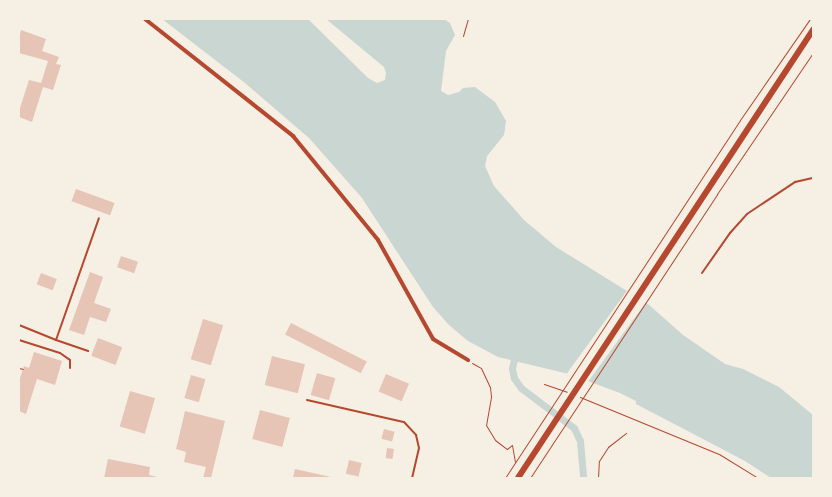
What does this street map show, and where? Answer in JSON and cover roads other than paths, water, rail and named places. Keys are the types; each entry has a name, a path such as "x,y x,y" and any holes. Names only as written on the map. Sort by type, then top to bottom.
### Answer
{"main road":[{"path":"518,478 813,30"}],"street":[{"path":"146,19 293,136 378,240 433,339 468,360"}],"lane":[{"path":"702,273 730,233 747,214 795,182 813,178"},
{"path":"56,340 99,218"},
{"path":"19,325 88,351"},
{"path":"19,340 60,353 70,360 70,368"},
{"path":"307,400 404,422 416,435 419,448 412,478"}],"waterway":[{"path":"515,355 512,368 514,378 521,388 574,428 580,441 583,478"}]}
